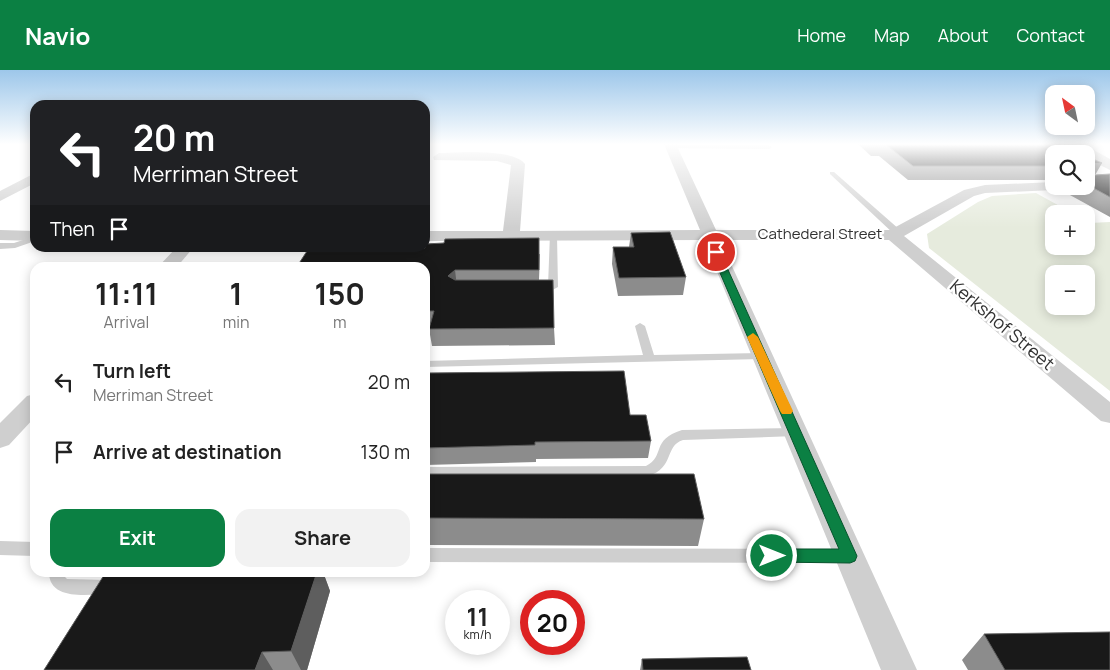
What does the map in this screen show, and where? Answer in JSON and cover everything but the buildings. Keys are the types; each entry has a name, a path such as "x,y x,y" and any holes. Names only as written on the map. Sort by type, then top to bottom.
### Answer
{"street":[{"path":"511,236 517,172"},
{"path":"681,172 899,670"},
{"path":"0,197 30,180"},
{"name":"Cathederal Street","path":"430,236 895,233 969,193 985,190 1045,187"},
{"name":"Kerkshof Street","path":"895,233 1110,415"},
{"path":"0,236 30,237"},
{"path":"172,262 181,252"},
{"path":"0,438 30,412"}],"lane":[{"path":"832,173 895,233"},
{"path":"535,291 545,291 553,287 554,236"},
{"path":"0,246 15,245 30,239"},
{"path":"640,326 649,358"},
{"path":"430,364 761,356"},
{"path":"430,472 648,471 656,468 663,461 667,443 672,437 682,435 796,432"},
{"path":"0,548 30,549"},
{"path":"430,555 850,556"},
{"path":"57,577 57,580 64,586 129,587"}],"shaded area":[{"path":"1036,193 1058,205 1045,205 1045,255 1095,255 1095,223 1110,222 1110,391 929,248 927,234 978,202 992,196"}],"slow traffic":[{"path":"753,337 786,411"}],"route":[{"path":"716,252 850,556 772,556"}]}
